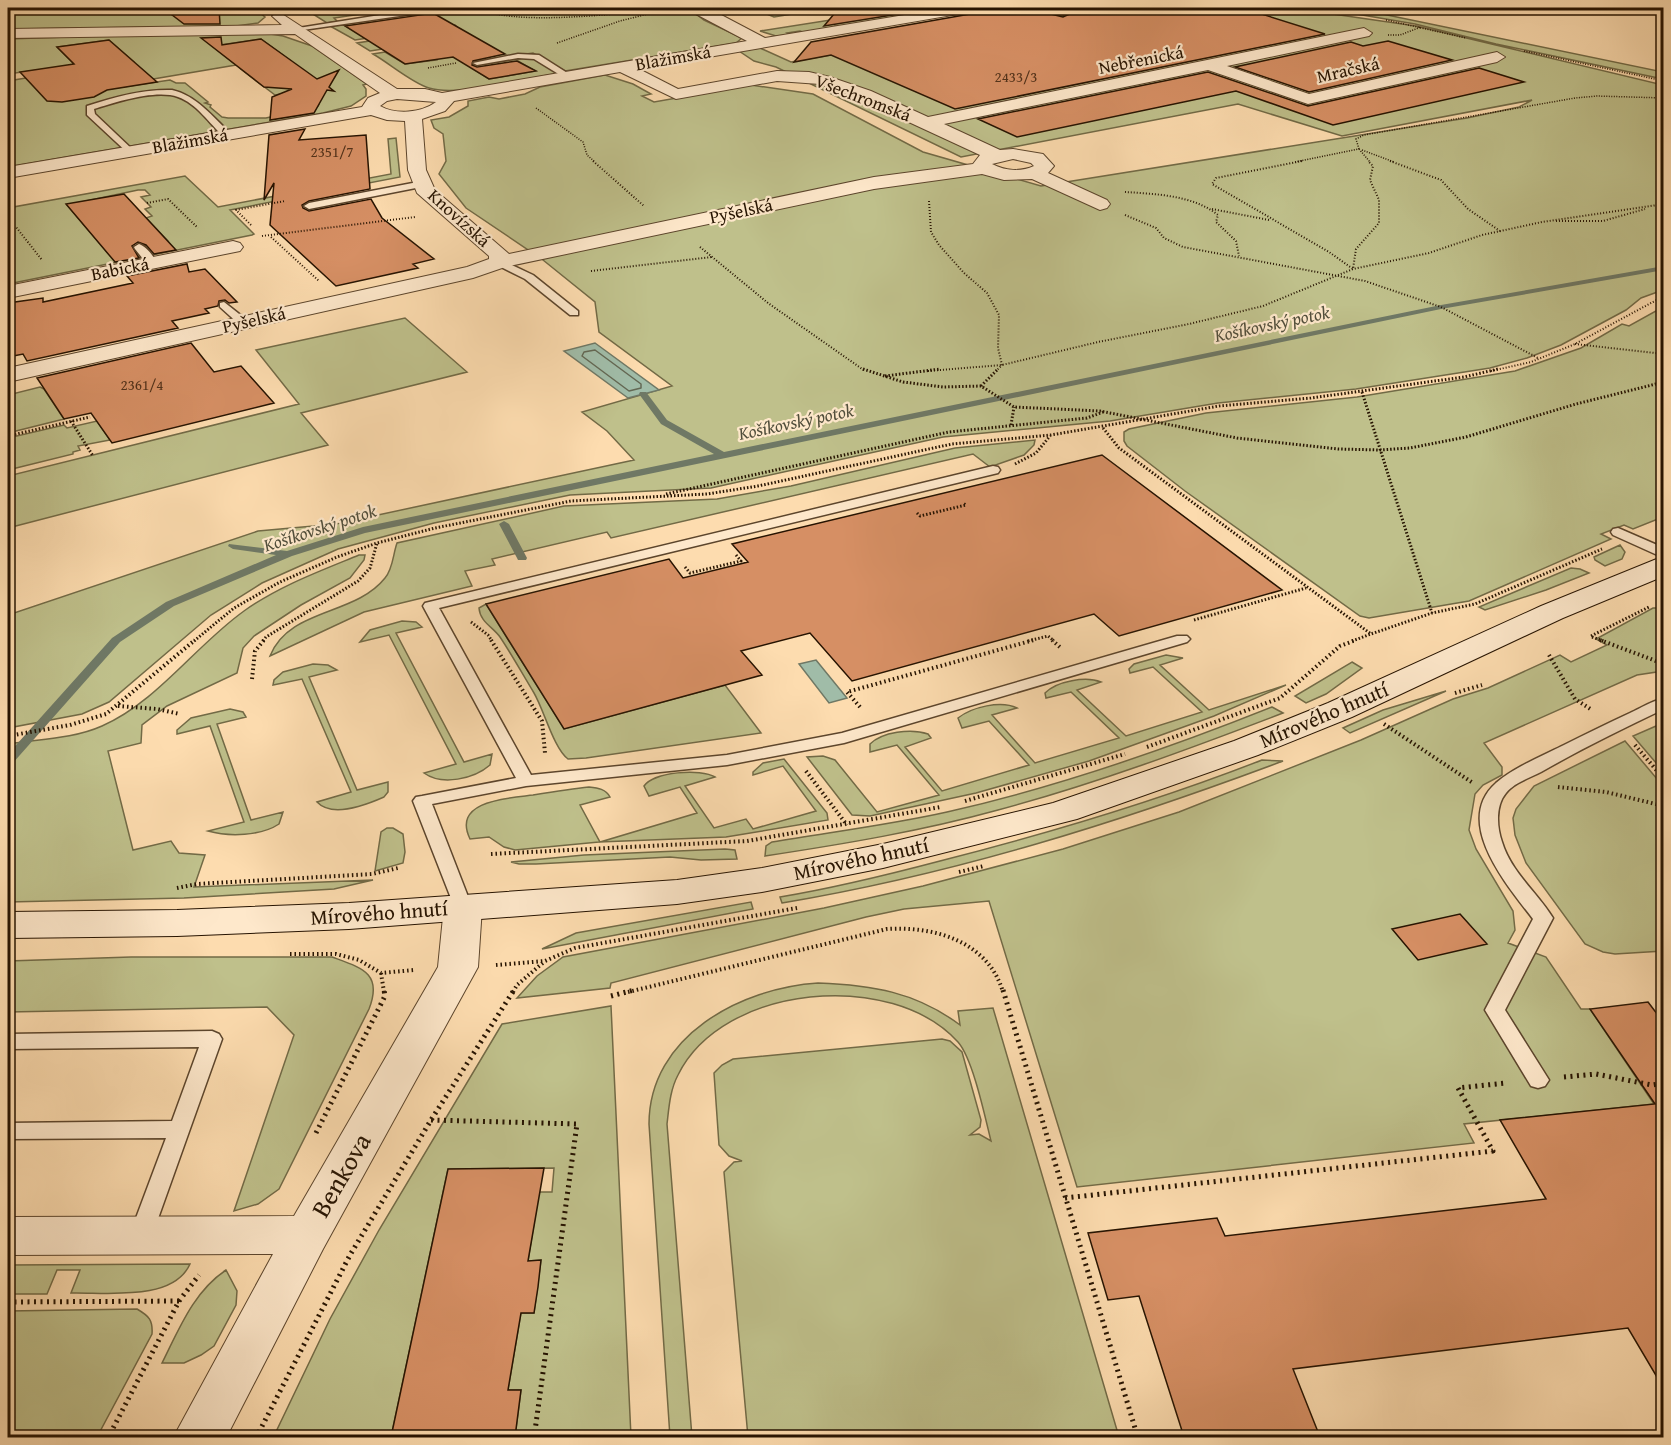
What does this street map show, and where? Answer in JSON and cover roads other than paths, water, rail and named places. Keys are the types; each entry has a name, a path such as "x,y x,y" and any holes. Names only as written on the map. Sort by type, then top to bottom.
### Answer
{"street":[{"path":"268,8 394,95"},
{"path":"701,8 699,10 720,23 762,43"},
{"name":"Blažimská","path":"442,98 970,8"},
{"path":"8,33 296,29"},
{"name":"Nebřenická","path":"925,123 1364,33"},
{"name":"Mračská","path":"1210,65 1308,99 1497,57"},
{"name":"Všechromská","path":"622,67 676,94 764,78 808,77 846,88 925,123 990,161 1022,155 1042,160 1045,166 1034,173 1100,204"},
{"path":"427,94 442,98 446,102 441,108 413,115 391,115 372,110 370,106 372,103 394,95 427,94"},
{"name":"Blažimská","path":"8,173 372,110"},
{"name":"Knovízská","path":"413,115 417,170 427,193 497,256"},
{"name":"Pyšelská","path":"8,375 472,272 497,256 990,161"},
{"name":"Babická","path":"8,292 146,255 233,247"},
{"name":"Mírového hnutí","path":"8,925 188,923 349,916 677,892 762,880 956,839 1065,811 1186,770 1313,722 1552,612 1664,565"},
{"name":"Benkova","path":"199,1437 307,1235 458,967 463,907"},
{"path":"8,1236 307,1235"}],"lane":[{"path":"296,29 424,10"},
{"path":"477,63 518,56 536,57 568,76"},
{"path":"130,152 91,115 90,108 128,98 161,93 179,94 227,135"},
{"path":"309,206 423,184"},
{"path":"497,256 527,275 574,313"},
{"path":"224,305 244,322"},
{"path":"526,781 430,606 993,470"},
{"path":"1618,532 1664,554"},
{"path":"463,907 444,861 436,829 422,801 526,781 727,760 844,738 1182,639"},
{"path":"1538,1080 1495,1010 1543,918 1524,894 1494,845 1490,823 1495,797 1500,789 1510,782 1573,746 1664,703"},
{"path":"8,1041 212,1039 142,1234"},
{"path":"8,1131 180,1129"}],"water":[{"path":"595,343 659,390 628,398 564,351"},
{"path":"816,660 847,698 829,703 799,664"}],"waterway":[{"name":"Košíkovský potok","path":"288,554 363,530 1441,307 1664,268"},
{"path":"643,394 664,422 722,455"},
{"path":"504,524 522,558"},
{"path":"233,546 288,554"},
{"name":"Košíkovský potok","path":"8,761 116,640 170,604 288,554"}]}
